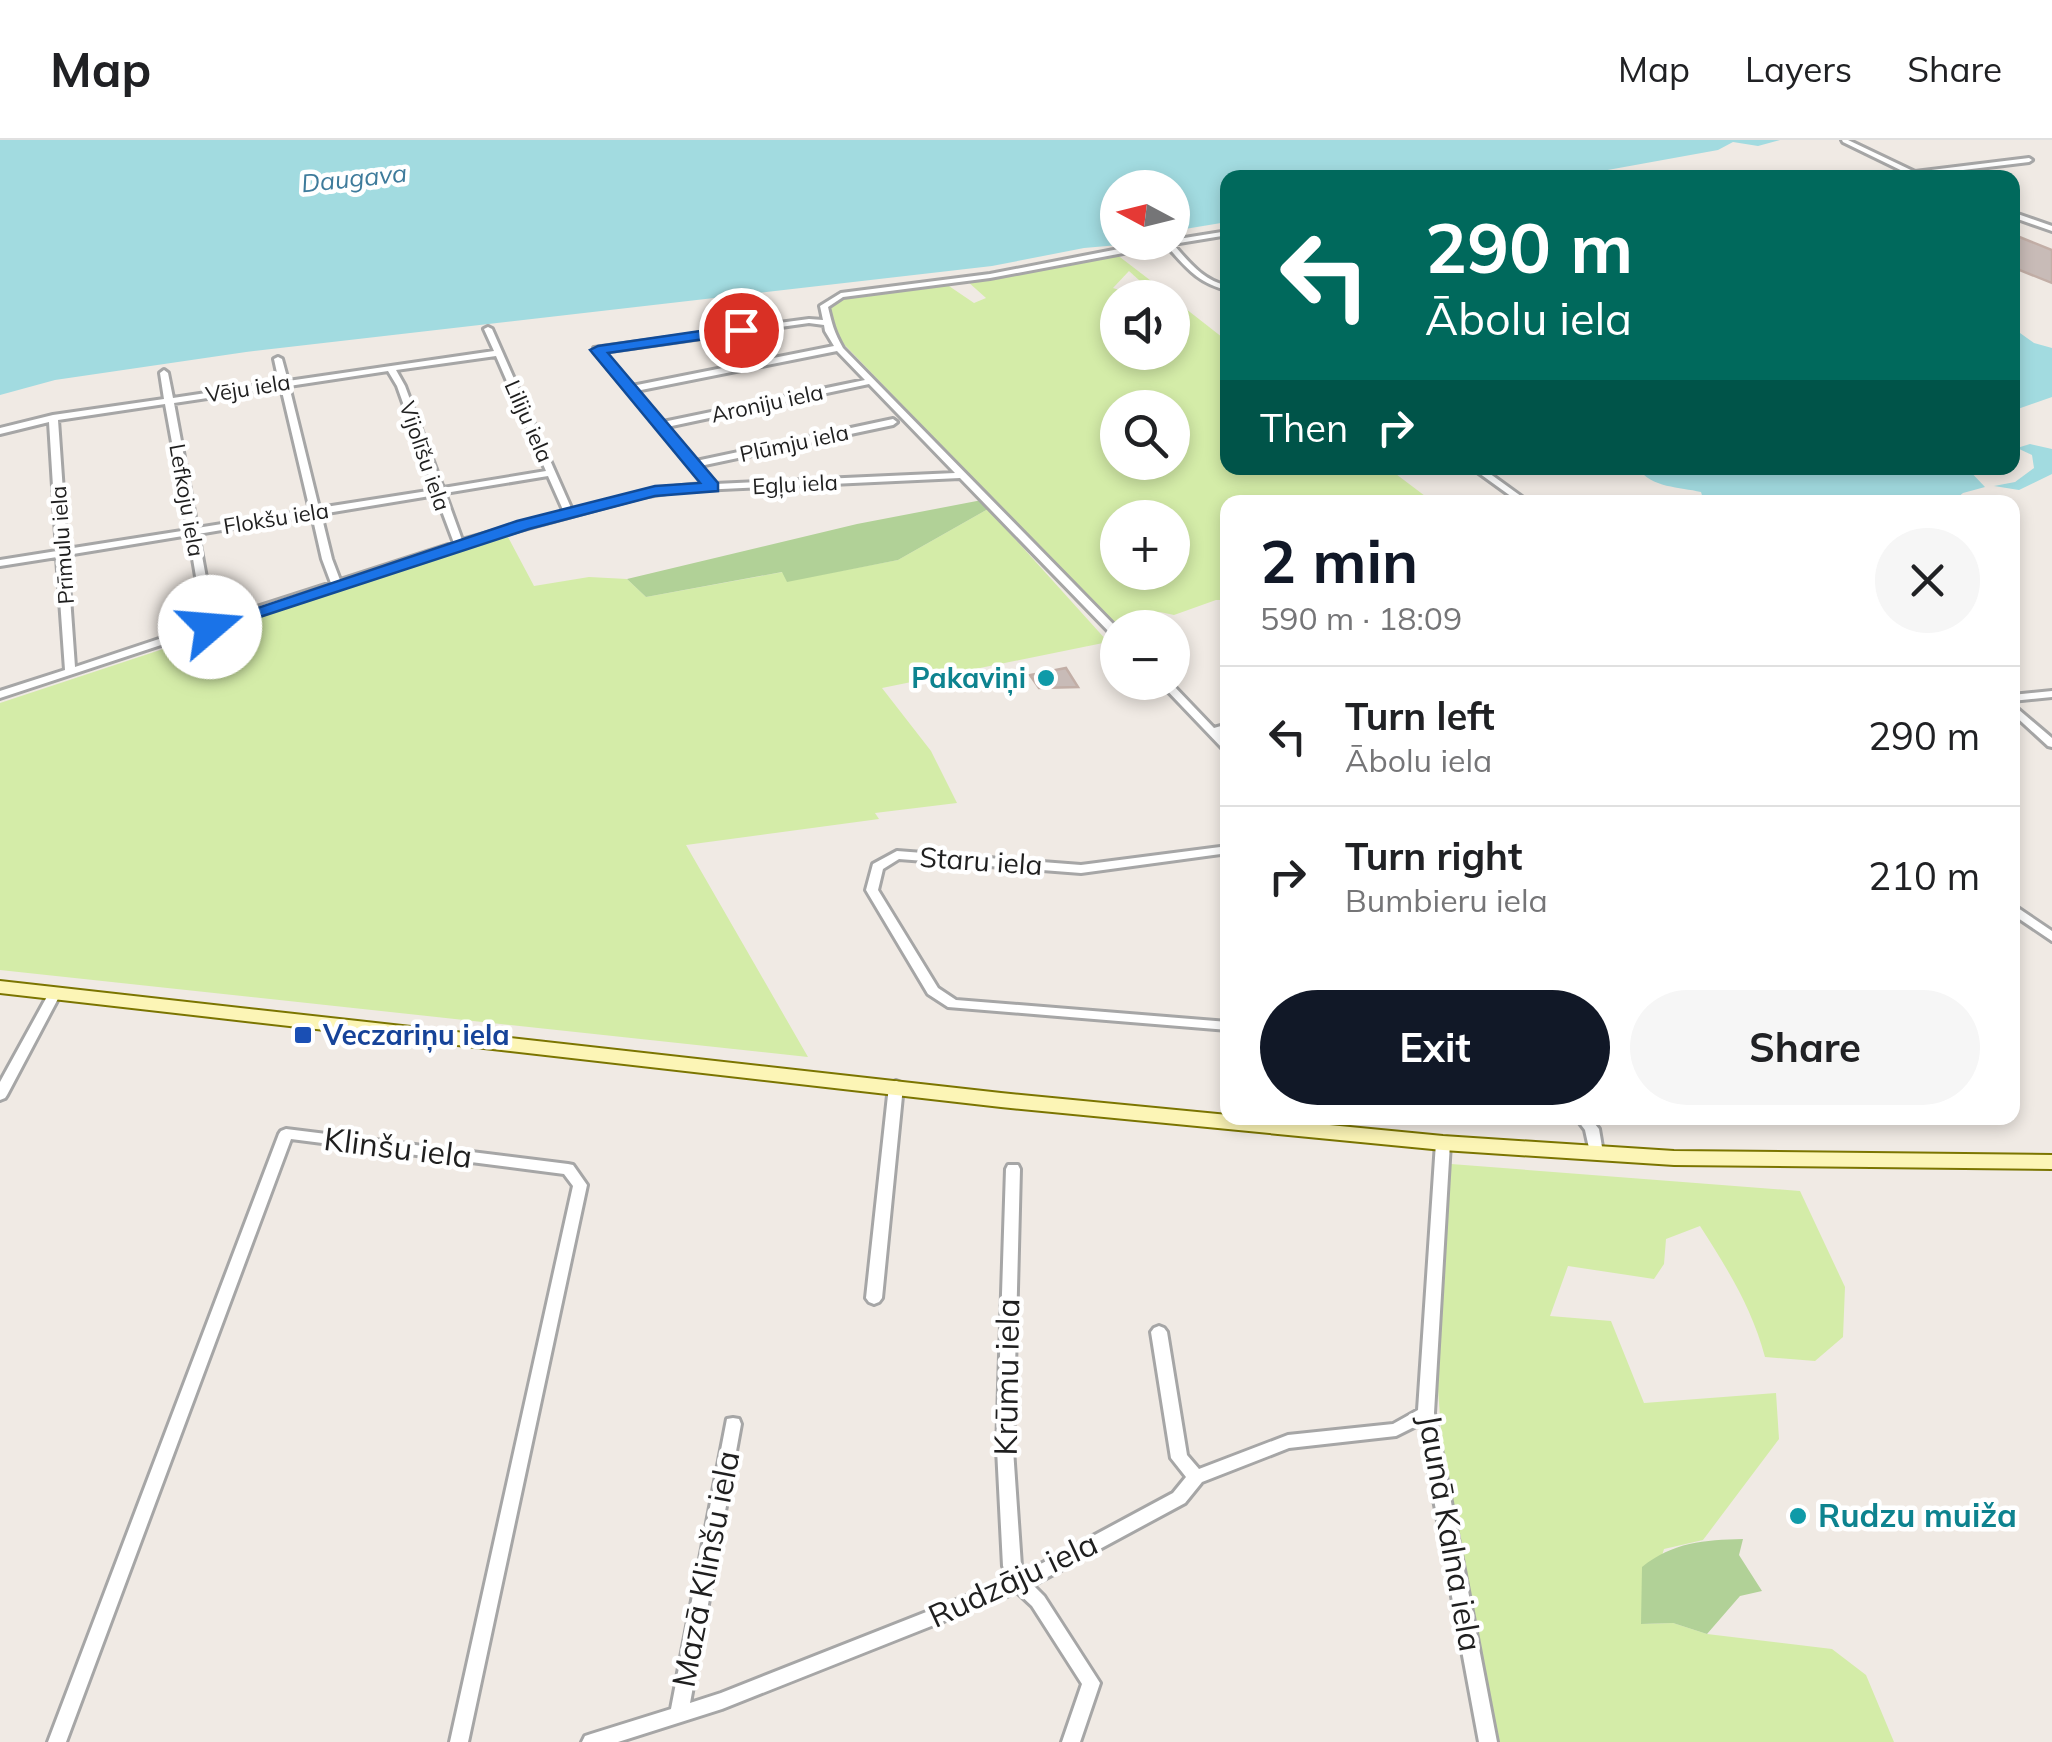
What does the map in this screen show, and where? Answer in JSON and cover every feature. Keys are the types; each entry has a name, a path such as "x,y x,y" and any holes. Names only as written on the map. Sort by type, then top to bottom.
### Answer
{"main road":[{"path":"0,987 1220,1122"},
{"path":"1249,1125 1596,1154 2052,1162"}],"street":[{"path":"1846,141 1904,170"},
{"path":"1958,170 2029,160"},
{"path":"2020,217 2052,230"},
{"path":"1190,239 1220,235"},
{"path":"1100,255 990,276 832,298 824,306 839,348 1100,617"},
{"path":"1182,260 1190,272 1220,287"},
{"path":"712,487 598,350 809,320 829,324"},
{"name":"Liliju iela","path":"488,329 569,513"},
{"path":"632,389 839,348"},
{"name":"Vēju iela","path":"0,430 53,418 497,353"},
{"path":"278,359 327,560 338,585"},
{"name":"Vijolīšu iela","path":"390,368 401,386 458,544"},
{"name":"Lefkoju iela","path":"164,373 210,627"},
{"name":"Aroniju iela","path":"663,425 872,381"},
{"name":"Prīmulu iela","path":"53,418 70,672"},
{"name":"Plūmju iela","path":"695,464 892,422"},
{"name":"Flokšu iela","path":"0,563 552,473"},
{"name":"Egļu iela","path":"0,695 458,544 655,491 961,475"},
{"path":"1487,475 1514,495"},
{"path":"2020,697 2052,694"},
{"path":"1181,700 1220,740"},
{"path":"2020,714 2052,744"},
{"path":"1212,732 1220,730"},
{"name":"Staru iela","path":"1220,850 1081,869 897,855 877,867 872,890 933,991 954,1004 1220,1025"},
{"path":"2020,914 2052,937"},
{"path":"0,1095 54,992"},
{"path":"874,1298 896,1086"},
{"path":"1589,1125 1596,1154"},
{"name":"Klinšu iela","path":"57,1742 286,1134 568,1169 580,1185 459,1742"},
{"name":"Jaunā Kalna iela","path":"1444,1143 1426,1414 1488,1742"},
{"name":"Krūmu iela","path":"1013,1169 1005,1448 1012,1566 1020,1584"},
{"path":"1159,1332 1179,1458 1196,1476"},
{"name":"Rudzāju iela","path":"591,1742 722,1700 1020,1584 1180,1498 1196,1476 1288,1442 1396,1430 1426,1414"},
{"name":"Mazā Klinšu iela","path":"679,1714 733,1424"},
{"path":"1020,1584 1038,1601 1091,1683 1070,1742"}],"green space":[{"path":"1100,257 1100,260 1124,260 1150,280 1139,280 1129,271 1121,280 1100,280 1100,370 1190,370 1190,312 1220,336 1220,475 1397,475 1424,495 1220,495 1220,600 1188,610 1100,610 836,336 829,306 847,295 946,284 974,303 986,298 967,281"},
{"path":"982,500 988,509 898,560 787,582 782,572 646,597 627,579 857,524"},
{"path":"988,509 1100,633 1100,644 882,688 931,751 957,803 875,813 879,819 686,845 808,1057 0,970 0,703 507,535 534,586 589,577 627,579 646,597 783,572 787,581 898,560"},
{"path":"1451,1164 1800,1191 1845,1287 1843,1337 1815,1361 1765,1357 1746,1305 1700,1226 1666,1239 1664,1264 1654,1279 1568,1266 1550,1316 1611,1321 1644,1403 1776,1393 1779,1439 1703,1540 1664,1549 1641,1624 1673,1623 1707,1634 1832,1649 1866,1675 1894,1742 1499,1742 1444,1472 1437,1375"},
{"path":"1743,1539 1739,1555 1762,1591 1740,1596 1707,1634 1673,1623 1641,1624 1642,1567 1665,1552 1690,1544"}],"water":[{"name":"Daugava","path":"0,140 1780,140 1758,146 1733,142 1718,150 1608,170 1220,170 1220,223 1190,228 1190,170 1100,170 1100,247 992,266 246,352 55,380 0,395"},
{"path":"2020,333 2034,343 2052,348 2052,397 2020,408"},
{"path":"2030,444 2052,449 2052,474 2019,490 1994,486 2015,482 2034,468 2032,455 2020,447"},
{"path":"1644,475 1974,475 1985,487 1961,495 1702,495"}],"building":[{"path":"2020,237 2052,250 2052,283 2020,270"},
{"name":"Pakaviņi","path":"1066,668 1078,687 1039,688 1030,675"}],"place":[{"name":"Pakaviņi","path":"1046,678"},
{"name":"Veczariņu iela","path":"303,1035"},
{"name":"Rudzu muiža","path":"1798,1516"}],"route":[{"path":"210,627 523,525 655,491 712,487 598,350 741,330"}]}
